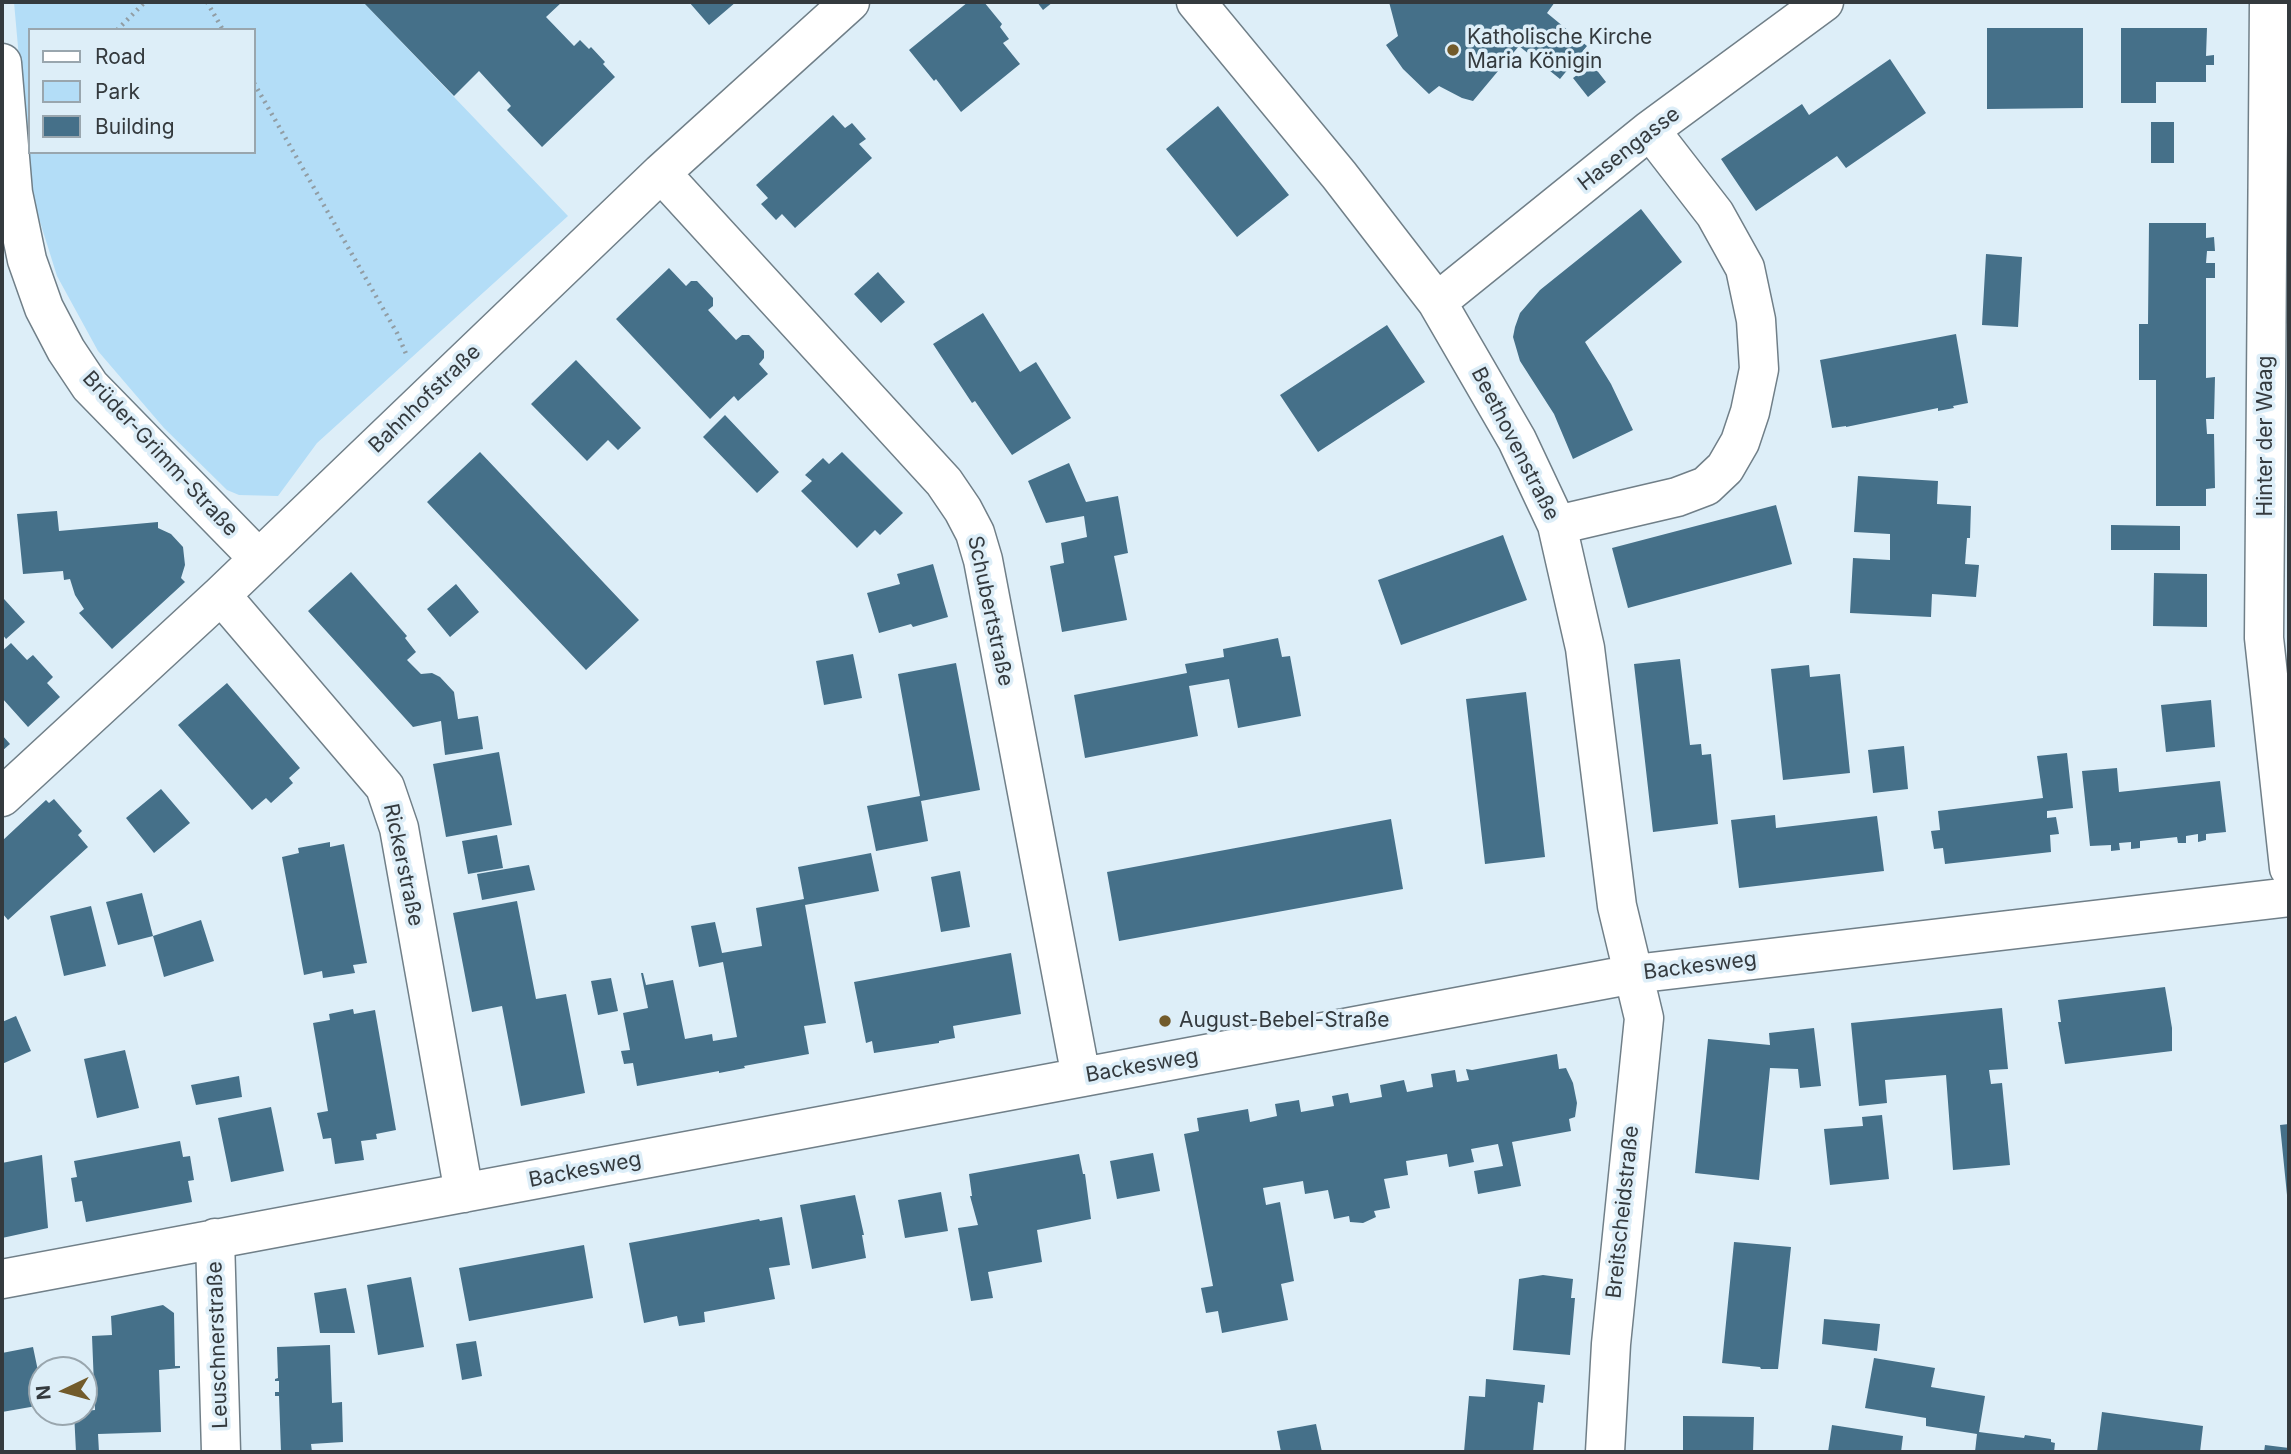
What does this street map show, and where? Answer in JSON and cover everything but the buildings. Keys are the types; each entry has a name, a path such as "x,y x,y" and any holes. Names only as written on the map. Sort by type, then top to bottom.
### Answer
{"street":[{"name":"Bahnhofstraße","path":"2,797 221,595 661,173 850,2"},
{"name":"Beethovenstraße","path":"1196,2 1339,174 1437,302 1517,440 1557,525 1585,648 1617,906 1634,974"},
{"name":"Hasengasse","path":"1437,302 1650,130 1825,2"},
{"name":"Hinter der Waag","path":"2269,2 2264,638 2289,868"},
{"name":"Brüder-Grimm-Straße","path":"2,64 13,193 27,260 44,308 66,350 90,386 258,558"},
{"path":"1557,525 1677,497 1706,486 1726,468 1740,442 1750,412 1759,369 1756,320 1745,268 1715,214 1650,130"},
{"name":"Schubertstraße","path":"661,173 944,482 975,533 983,560 1081,1077"},
{"name":"Rickerstraße","path":"221,595 385,787 399,828 464,1193"},
{"name":"Backesweg","path":"2,1279 1634,974 2289,897"},
{"name":"Breitscheidstraße","path":"1605,1452 1612,1331 1644,1018 1634,974"},
{"name":"Leuschnerstraße","path":"215,1238 222,1452"}],"path":[{"path":"119,28 145,2"},
{"path":"207,2 222,28"},
{"path":"256,86 397,333 425,399"}],"green space":[{"path":"14,2 363,2 568,216 317,443 278,496 239,495 227,490 164,428 98,351 57,276 31,193"}],"place":[{"name":"Katholische Kirche Maria Königin","path":"1453,50"},
{"name":"August-Bebel-Straße","path":"1165,1021"}]}
